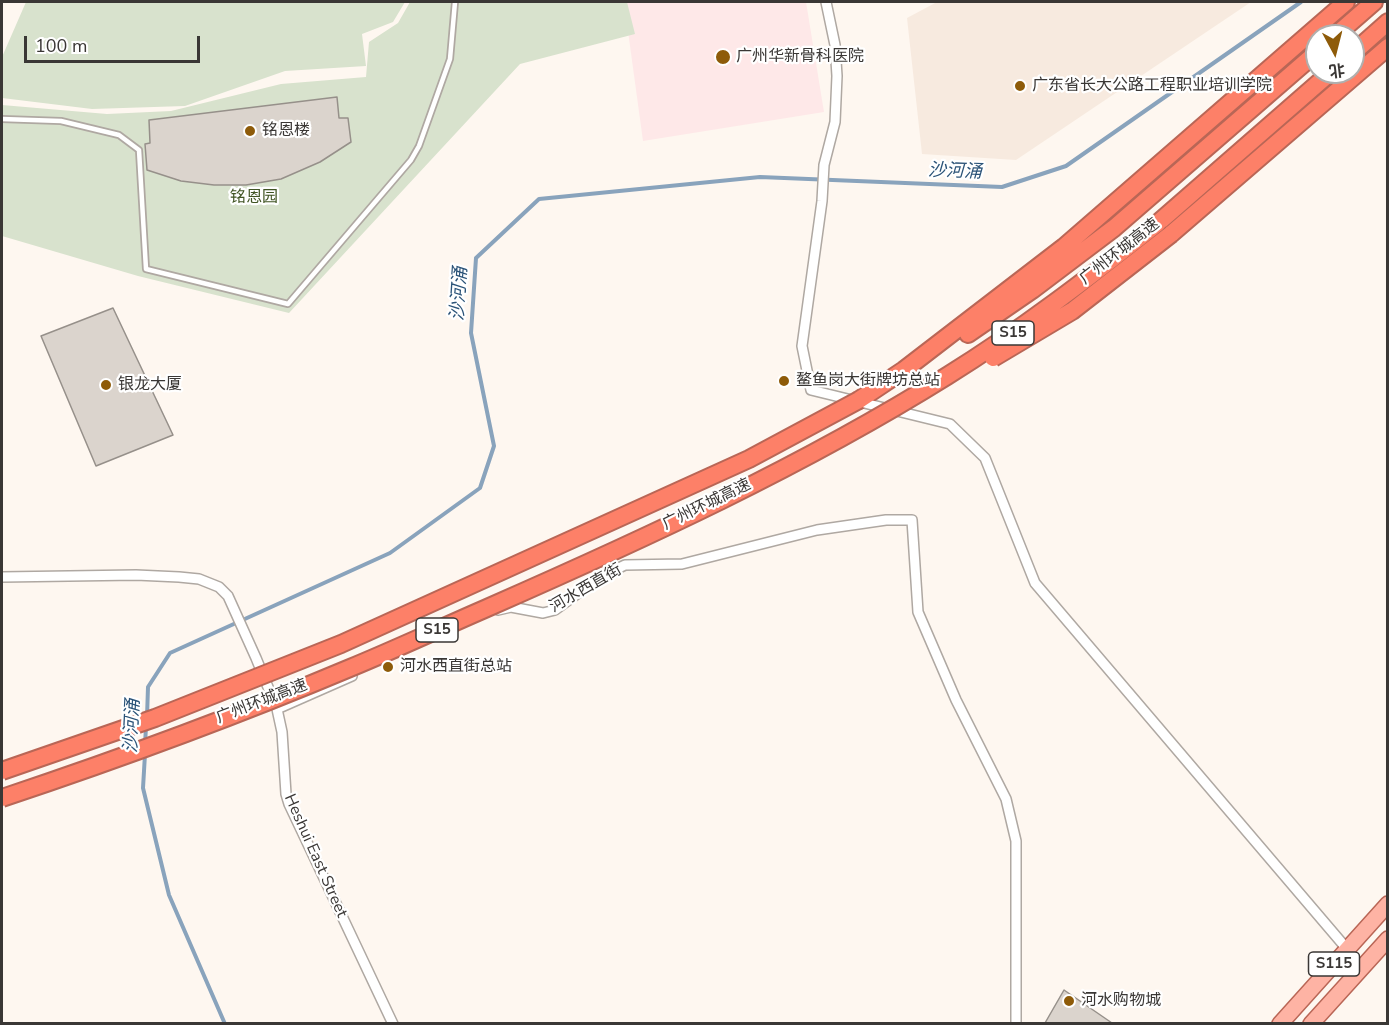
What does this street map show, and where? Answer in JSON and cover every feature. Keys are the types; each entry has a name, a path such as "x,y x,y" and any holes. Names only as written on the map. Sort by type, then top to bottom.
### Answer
{"highway":[{"path":"859,400 896,376 1047,261 1346,2"},
{"path":"1349,24 1374,2"},
{"path":"1365,42 1388,22"},
{"path":"859,428 1008,350 1087,300 1156,246 1388,47"},
{"name":"广州环城高速","path":"2,771 155,718 341,644 749,459 859,400 906,374 1000,313 1087,250 1305,62"},
{"name":"广州环城高速","path":"2,798 152,745 349,669 577,568 732,494 859,428 1007,338 1065,296 1158,223 1318,84"}],"main road":[{"name":"S115","path":"1281,1023 1388,904"},
{"name":"S115","path":"1311,1023 1388,939"}],"street":[{"path":"826,2 835,45 837,76 835,122 824,165 822,201 802,346 811,390 950,424 985,458 1035,583 1347,949"},
{"name":"河水西直街","path":"277,709 474,622 492,611 511,607 543,612 555,609 602,576 625,565 682,564 817,530 886,520 912,520 918,612 956,700 1006,799 1013,823 1016,841 1016,1023"},
{"name":"Heshui East Street","path":"2,577 136,575 179,577 211,583 228,596 277,709 282,732 286,794 289,804 393,1023"}],"lane":[{"path":"2,119 61,121 119,135 139,150 146,269 288,304 411,160 419,146 450,59 455,2"}],"shaded area":[{"name":"广州华新骨科医院","path":"624,2 806,2 824,112 643,141"},
{"name":"广东省长大公路工程职业培训学院","path":"937,2 1251,2 1016,160 922,154 907,18"}],"green space":[{"path":"26,2 405,2 393,22 362,34 366,66 285,71 185,106 92,109 2,98 2,57"},
{"name":"铭恩园","path":"410,2 627,2 635,34 520,64 289,313 138,276 2,236 2,105 107,114 171,111 281,84 366,77 369,42 398,23"}],"building":[{"name":"铭恩楼","path":"337,97 339,118 348,118 351,142 320,162 281,179 246,185 214,185 181,181 147,170 145,144 150,143 149,120"},
{"name":"银龙大厦","path":"113,308 173,435 96,466 41,336"},
{"name":"河水购物城","path":"1064,990 1112,1023 1045,1023"}],"waterway":[{"name":"沙河涌","path":"147,717 148,687 170,653 390,553 480,488 494,446 471,333 476,258 539,199 760,177 1002,187 1066,166 1301,2"},
{"name":"沙河涌","path":"145,744 146,727"},
{"name":"沙河涌","path":"145,754 143,788 169,895 225,1024"}],"place":[{"name":"广州华新骨科医院","path":"723,57"},
{"name":"广东省长大公路工程职业培训学院","path":"1020,86"},
{"name":"铭恩楼","path":"250,131"},
{"name":"鳌鱼岗大街牌坊总站","path":"784,381"},
{"name":"银龙大厦","path":"106,385"},
{"name":"河水西直街总站","path":"388,667"},
{"name":"河水购物城","path":"1069,1001"}]}
